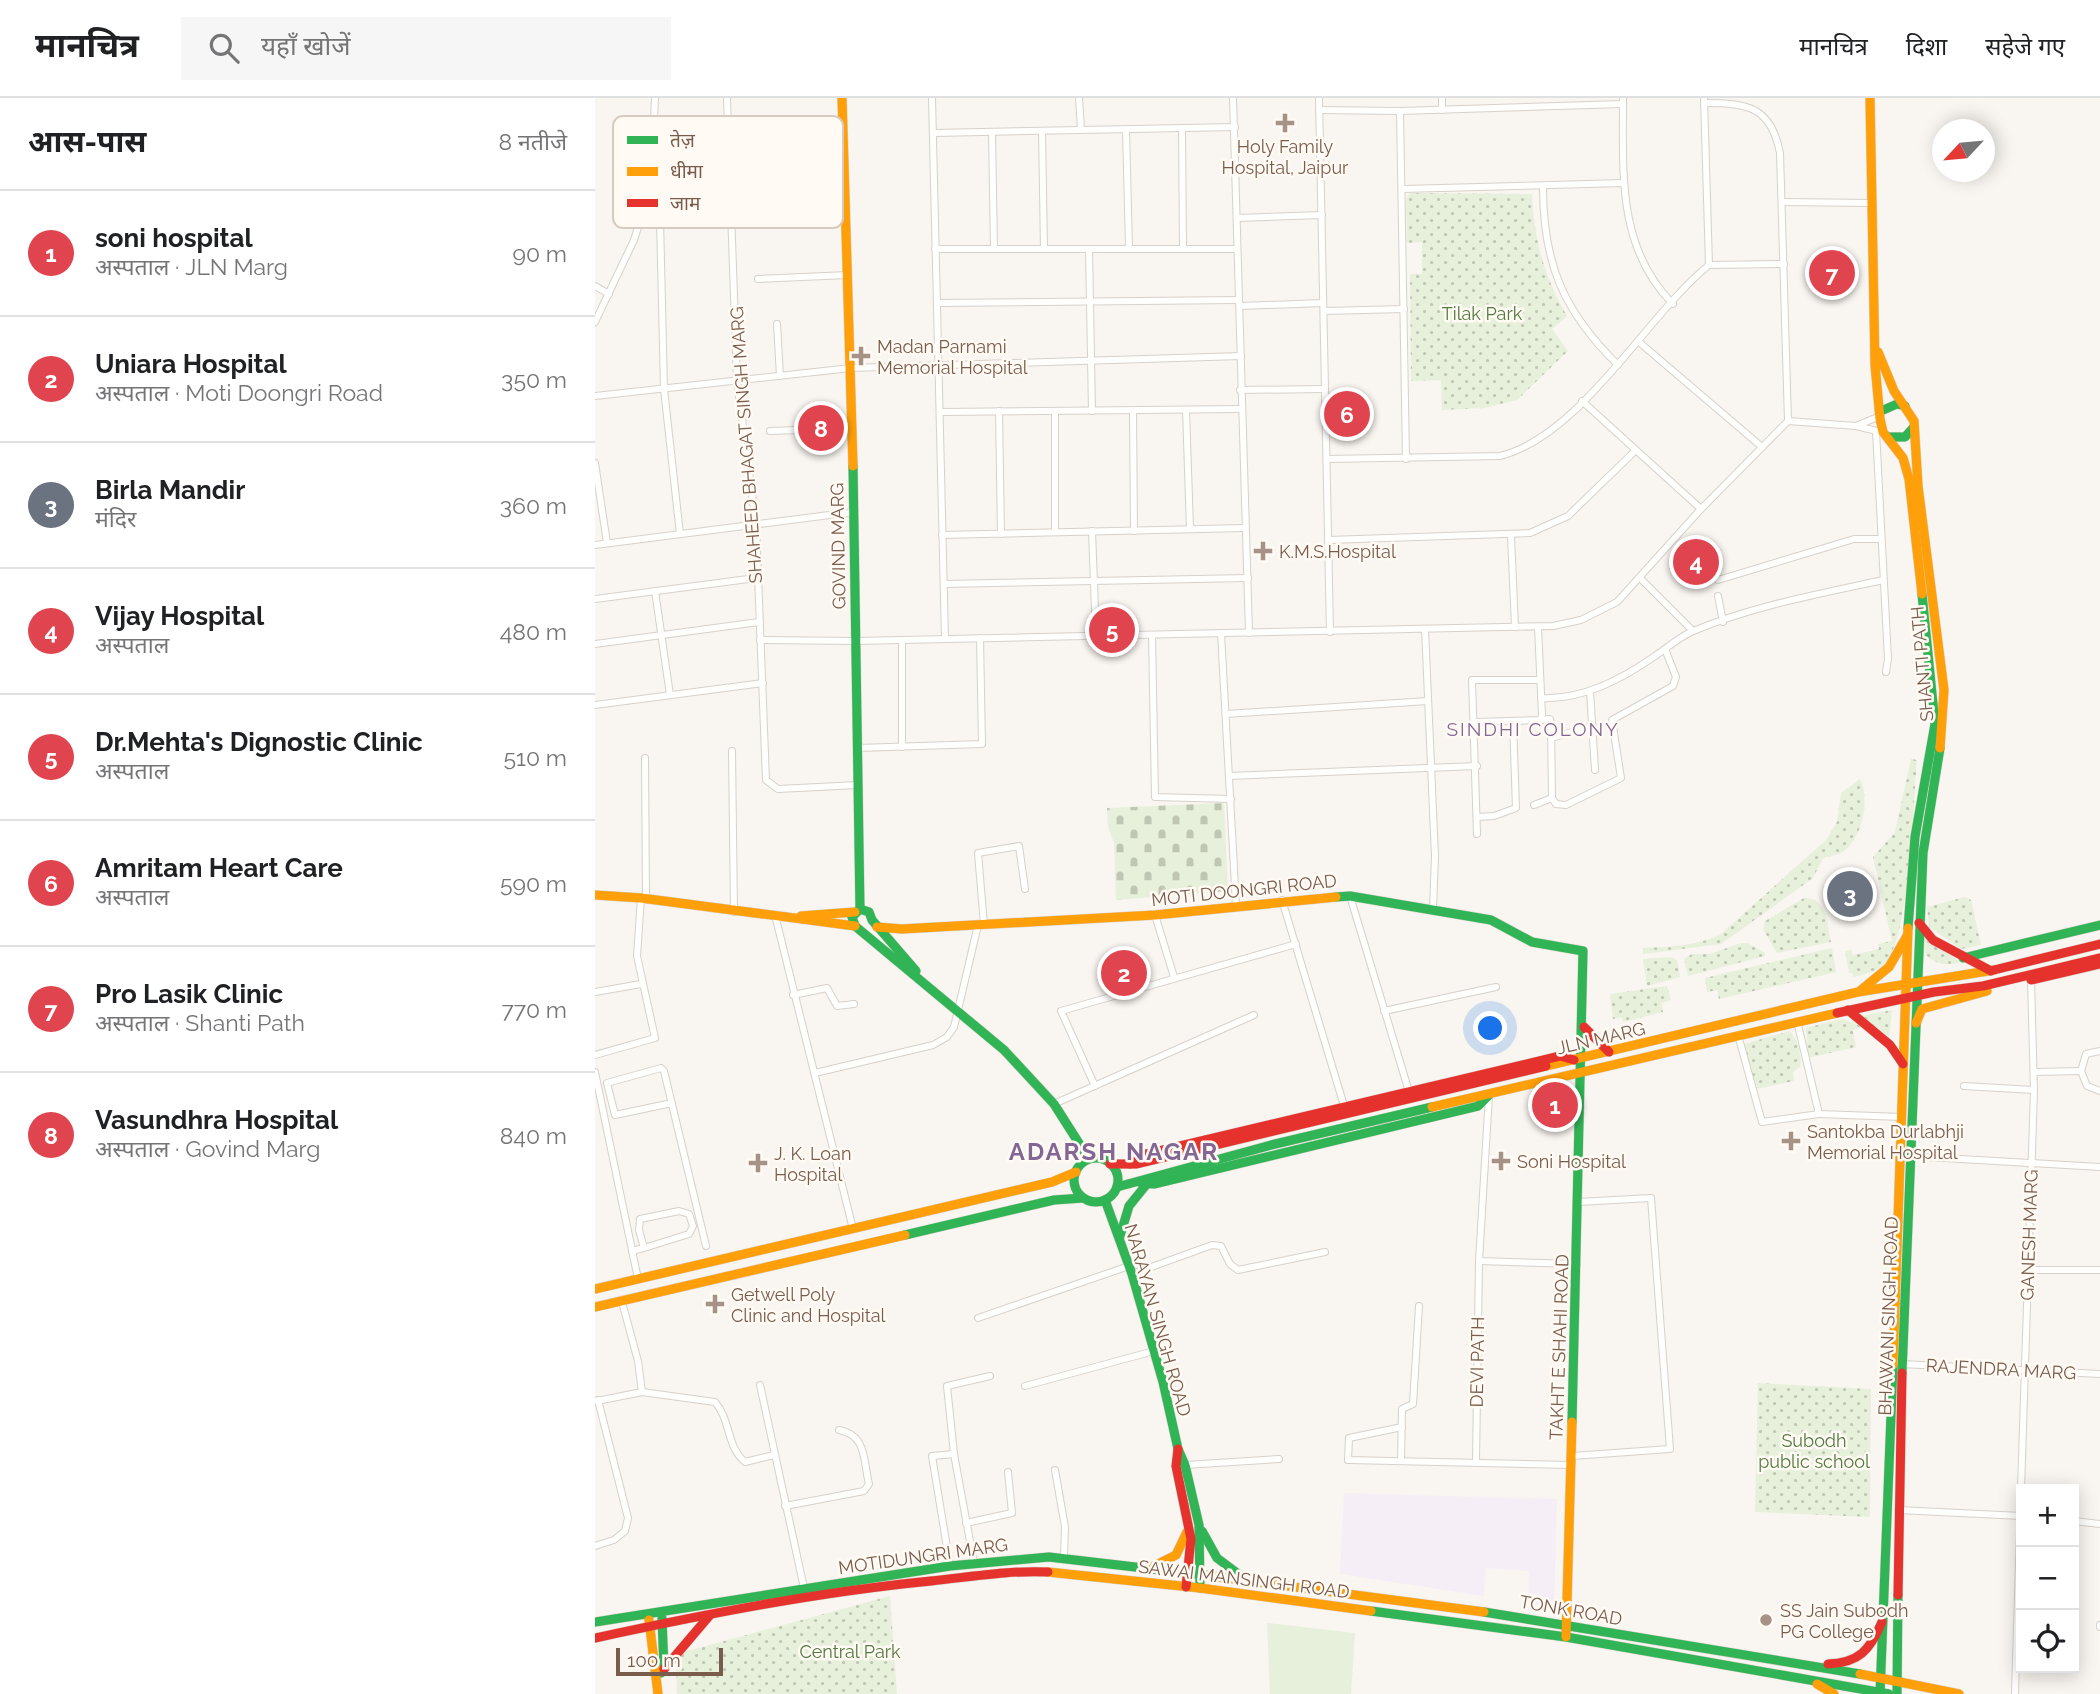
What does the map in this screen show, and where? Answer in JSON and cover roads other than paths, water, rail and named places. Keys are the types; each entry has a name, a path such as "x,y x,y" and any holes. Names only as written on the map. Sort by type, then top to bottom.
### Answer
{"main road":[{"name":"GOVIND MARG","path":"842,98 842,116"},
{"path":"1870,98 1877,347 1875,365 1880,414 1882,433 1905,437 1914,427 1912,415 1894,391 1877,347"},
{"name":"GOVIND MARG","path":"843,150 851,368 858,785 858,911 852,920 859,927"},
{"path":"1880,414 1892,405 1905,406"},
{"name":"SHANTI PATH","path":"1914,427 1918,486 1944,691 1944,726 1924,843 1919,923 1919,981"},
{"name":"BHAWANI SINGH ROAD","path":"1882,433 1903,458 1909,479 1935,705 1935,724 1915,837 1903,999 1902,1117 1880,1678 1883,1693"},
{"path":"595,895 644,898 859,927 874,923"},
{"name":"MOTI DOONGRI ROAD","path":"874,923 902,929 981,925 1155,915 1282,900 1350,896 1492,920 1532,942 1583,951 1584,1027 1579,1059"},
{"path":"792,917 869,912 874,923 923,980"},
{"path":"1919,923 1933,940 1991,971"},
{"path":"1963,958 2100,925"},
{"path":"859,927 959,1009 1056,1103 1089,1159"},
{"path":"1858,992 1881,976 1907,936"},
{"name":"JLN MARG","path":"1110,1164 1130,1164 1858,992 1991,971 2100,944"},
{"name":"JLN MARG","path":"1117,1187 1271,1145 1797,1021 1918,996 2032,977 2100,958"},
{"path":"1916,1023 1922,1009 1931,1005 2032,977 2100,964"},
{"name":"BHAWANI SINGH ROAD","path":"1897,1694 1902,1364 1909,1156 1919,981"},
{"path":"1848,1010 1891,1045 1903,1064"},
{"path":"1584,1027 1609,1052"},
{"name":"TAKHT E SHAHI ROAD","path":"1566,1637 1583,1073 1579,1059"},
{"path":"1135,1180 1146,1185 1338,1142 1478,1106 1489,1095"},
{"path":"595,1289 1052,1182 1076,1171 1089,1159 1102,1159 1110,1164 1117,1174 1117,1187 1105,1200 1055,1200 595,1307"},
{"path":"1076,1171 1075,1186 1083,1198"},
{"path":"1119,1239 1129,1206 1146,1185"},
{"name":"NARAYAN SINGH ROAD","path":"1105,1200 1131,1270 1178,1449"},
{"path":"789,1245 794,1262"},
{"path":"1178,1449 1185,1465 1201,1574 1200,1588"},
{"path":"1178,1449 1175,1466 1194,1525 1211,1553 1225,1567 1256,1581"},
{"path":"1143,1568 1174,1559 1194,1525"},
{"path":"1185,1587 1194,1525"},
{"name":"MOTIDUNGRI MARG","path":"595,1622 974,1563 1064,1558 1256,1581"},
{"name":"SAWAI MANSINGH ROAD","path":"595,1638 713,1613 888,1586 1016,1572 1200,1588 1566,1637 1794,1675 1883,1693"},
{"name":"TONK ROAD","path":"1256,1581 1567,1623 1701,1650 1880,1678"},
{"path":"658,1694 663,1624 661,1611"},
{"path":"648,1613 654,1667 661,1673"},
{"path":"661,1673 713,1613"},
{"path":"1793,1663 1851,1663 1871,1647 1882,1622"},
{"path":"1794,1675 1827,1688 1834,1694"},
{"path":"1880,1678 1959,1694"}],"street":[{"path":"654,116 655,98"},
{"name":"SHAHEED BHAGAT SINGH MARG","path":"727,98 728,116"},
{"path":"932,98 945,639"},
{"path":"1079,98 1081,130"},
{"path":"1233,98 1249,633"},
{"path":"1319,98 1330,632"},
{"path":"1442,98 1442,110"},
{"path":"1319,110 1442,110 1623,101 1627,222 1634,247 1648,274 1673,304"},
{"path":"760,640 856,641 1515,627 1581,620 1600,613 1616,602 1640,578 1701,509 1789,421 1780,153 1770,124 1747,105 1704,101 1709,265 1640,342 1551,431 1517,452 1500,456 1327,459"},
{"path":"1400,111 1406,459"},
{"path":"934,134 1235,127"},
{"path":"1182,128 1183,249"},
{"path":"1126,130 1129,249"},
{"path":"1042,131 1044,249"},
{"path":"992,132 994,249"},
{"path":"1402,189 1624,183"},
{"path":"1543,187 1543,228 1555,275 1579,322 1618,365"},
{"path":"1782,202 1872,202"},
{"path":"1237,218 1322,215"},
{"path":"595,322 638,228"},
{"path":"660,228 664,389 680,534"},
{"name":"SHAHEED BHAGAT SINGH MARG","path":"732,228 737,381 756,524 756,578 766,780 770,786 778,789 858,785"},
{"path":"935,249 1237,248"},
{"path":"1089,249 1091,411"},
{"path":"1709,265 1784,264"},
{"path":"758,279 848,275"},
{"path":"595,286 609,294"},
{"path":"937,303 1239,303 1404,309"},
{"path":"777,324 780,376"},
{"path":"1640,342 1762,447"},
{"path":"595,396 851,368 1241,356"},
{"path":"1241,390 1324,389"},
{"path":"1582,401 1701,509"},
{"path":"1133,410 1135,531"},
{"path":"1186,410 1190,529"},
{"path":"940,412 1241,410"},
{"path":"999,411 1001,534"},
{"path":"1055,411 1055,532"},
{"path":"1856,426 1880,414"},
{"path":"1789,421 1856,426 1882,433 1881,539 1888,659 1886,672"},
{"path":"770,430 852,428"},
{"path":"1329,540 1511,536 1530,533 1568,516 1636,450"},
{"path":"595,463 607,543"},
{"path":"595,545 853,512"},
{"path":"942,535 1245,528"},
{"path":"1092,531 1096,636"},
{"path":"1511,536 1515,627"},
{"path":"1718,580 1854,539 1881,539"},
{"path":"595,599 756,578"},
{"path":"944,584 1248,578"},
{"path":"1640,578 1693,631"},
{"path":"1541,698 1590,691 1632,671 1693,631 1778,603 1883,580"},
{"path":"655,591 670,695"},
{"path":"1718,596 1723,622"},
{"path":"595,644 759,622"},
{"path":"1538,626 1540,720"},
{"path":"1425,629 1435,856 1433,909"},
{"path":"1221,633 1236,905"},
{"path":"1153,635 1155,797 1231,799"},
{"path":"857,748 982,744 980,638"},
{"path":"902,640 902,747"},
{"path":"1476,723 1550,719 1552,798 1556,804 1566,805 1621,778 1612,720 1673,686 1675,677 1665,649"},
{"path":"1477,834 1476,723 1472,680 1541,680"},
{"path":"595,705 763,683"},
{"path":"1590,691 1595,770"},
{"path":"1226,714 1428,701"},
{"path":"1477,817 1494,816 1516,808 1513,721"},
{"path":"1551,738 1593,726"},
{"path":"732,751 734,912"},
{"path":"595,1055 655,1038 637,956 644,898 645,758"},
{"path":"1229,776 1477,766"},
{"path":"1534,805 1552,798"},
{"path":"815,1073 933,1045 947,1037 954,1027 981,925 978,853 1019,846 1025,889"},
{"path":"1350,896 1410,1097"},
{"path":"1282,900 1346,1112"},
{"path":"775,915 853,1230"},
{"path":"1155,915 1174,977"},
{"path":"1095,1086 1061,1011 1296,944"},
{"name":"GANESH MARG","path":"2021,1484 2034,1090 2032,977"},
{"path":"595,992 641,984"},
{"path":"1384,1011 1496,987"},
{"path":"793,995 827,988 837,1006 854,1004"},
{"path":"1056,1103 1254,1015"},
{"path":"1797,1021 1819,1114"},
{"path":"1738,1035 1762,1122 1819,1114 1902,1117"},
{"path":"2100,1051 2086,1055 2081,1071 2087,1086 2100,1091"},
{"path":"672,1103 615,1115 607,1083 661,1068 672,1103 706,1246"},
{"path":"2034,1072 2081,1071"},
{"path":"595,1072 638,1279"},
{"path":"1964,1086 2034,1090"},
{"name":"DEVI PATH","path":"1476,1462 1479,1261 1489,1095"},
{"path":"1909,1156 2031,1166 2100,1167"},
{"path":"1402,1427 1351,1437 1347,1441 1347,1457 1352,1462 1572,1460 1670,1449 1651,1198 1579,1202"},
{"path":"632,1251 644,1248 689,1234 692,1226 689,1214 679,1211 641,1219 639,1230 644,1248"},
{"path":"978,1318 1212,1245 1220,1246 1230,1264 1238,1270 1325,1252"},
{"path":"1479,1261 1577,1264"},
{"path":"2029,1270 2100,1270"},
{"path":"622,1302 638,1361 642,1392"},
{"path":"1401,1460 1403,1408 1413,1403 1419,1306"},
{"path":"1025,1386 1154,1351"},
{"name":"RAJENDRA MARG","path":"1902,1364 2100,1374"},
{"path":"974,1563 954,1454 947,1387 990,1376"},
{"path":"760,1385 804,1588"},
{"path":"595,1546 614,1541 625,1531 628,1518 596,1401 642,1392 715,1402 724,1418 735,1453 745,1462 774,1455"},
{"path":"785,1506 864,1491 869,1484 860,1440 851,1432 839,1430"},
{"path":"950,1566 932,1457 954,1454"},
{"path":"1185,1465 1279,1460"},
{"path":"1055,1470 1065,1527 1064,1558"},
{"path":"967,1523 1012,1513 1008,1472"},
{"path":"1898,1510 2016,1516"},
{"path":"2079,1522 2100,1524"},
{"path":"2015,1694 2020,1547"}],"place":[{"name":"Holy Family Hospital, Jaipur","path":"1285,123"},
{"name":"Pro Lasik Clinic","path":"1832,273"},
{"name":"Madan Parnami Memorial Hospital","path":"861,356"},
{"name":"Amritam Heart Care","path":"1347,414"},
{"name":"Vasundhra Hospital","path":"821,428"},
{"name":"K.M.S.Hospital","path":"1263,551"},
{"name":"Vijay Hospital","path":"1696,562"},
{"name":"Dr.Mehta's Dignostic Clinic","path":"1112,630"},
{"name":"Birla Mandir","path":"1850,894"},
{"name":"Uniara Hospital","path":"1124,973"},
{"name":"soni hospital","path":"1555,1105"},
{"name":"Santokba Durlabhji Memorial Hospital","path":"1791,1141"},
{"name":"Soni Hospital","path":"1501,1161"},
{"name":"J. K. Loan Hospital","path":"758,1163"},
{"name":"Getwell Poly Clinic and Hospital","path":"715,1304"},
{"name":"SS Jain Subodh PG College","path":"1766,1620"}],"district":[{"name":"SINDHI COLONY","path":"1533,729"},
{"name":"ADARSH NAGAR","path":"1114,1151"}],"park label":[{"name":"Tilak Park","path":"1482,313"},
{"name":"Subodh public school","path":"1814,1450"},
{"name":"Central Park","path":"850,1651"}]}
